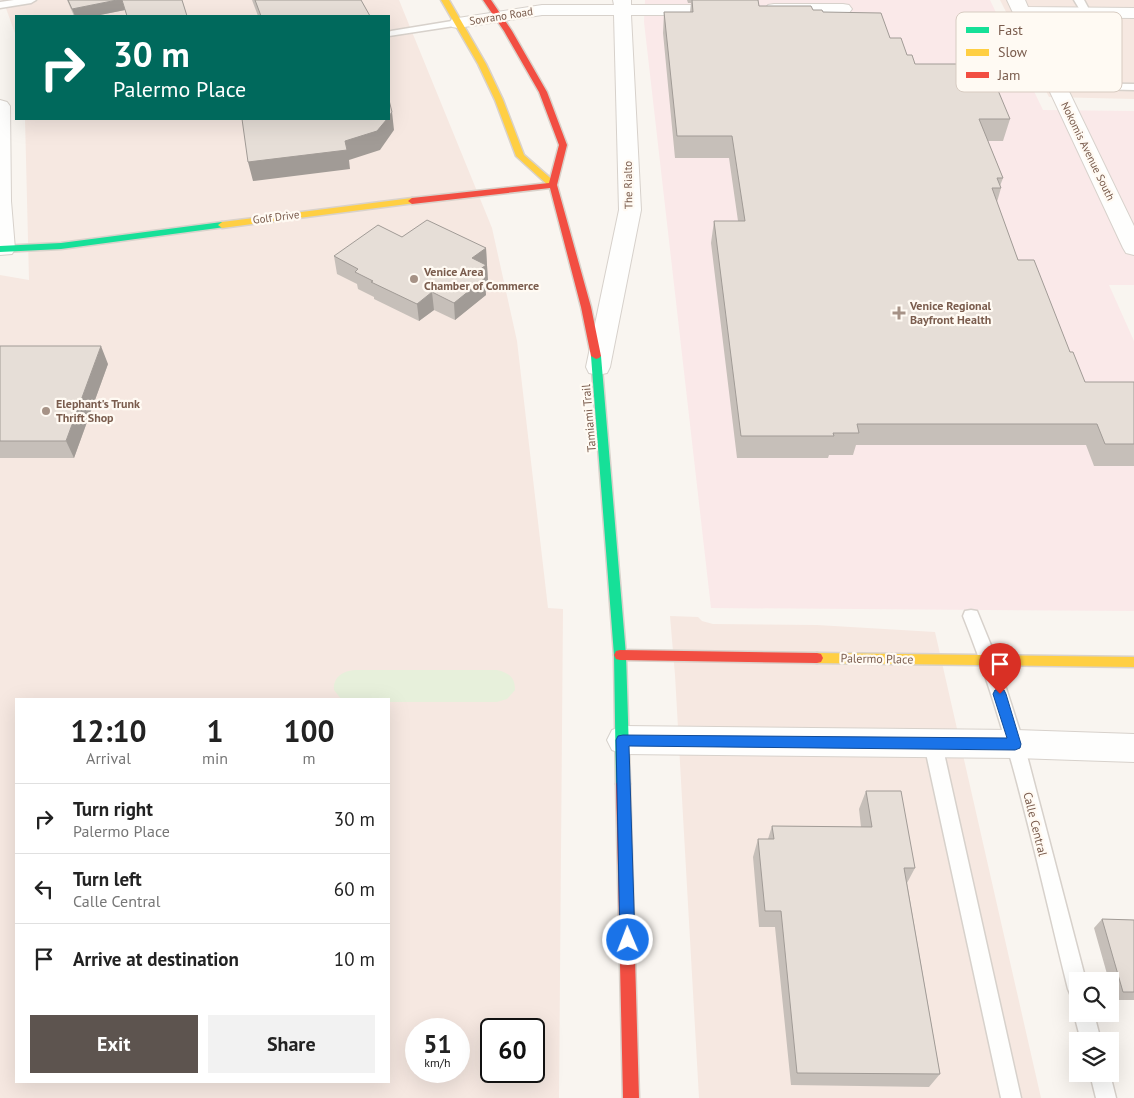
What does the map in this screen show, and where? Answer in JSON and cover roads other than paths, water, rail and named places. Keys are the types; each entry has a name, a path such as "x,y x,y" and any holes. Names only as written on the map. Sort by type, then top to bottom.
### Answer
{"main road":[{"path":"444,0 499,100 520,156 553,185"},
{"name":"Tamiami Trail","path":"486,0 498,16 543,92 563,145 553,185 586,307 598,367 620,655 631,1098"},
{"name":"Golf Drive","path":"2,249 61,246 448,196 553,185"},
{"name":"Palermo Place","path":"620,655 1134,662"}],"street":[{"name":"Sovrano Road","path":"458,23 578,5 752,10 843,9"},
{"name":"The Rialto","path":"598,367 630,210 623,5"},
{"path":"1018,6 1082,6 1134,13"},
{"name":"Nokomis Avenue South","path":"1059,92 1134,248"},
{"path":"0,106 2,249"},
{"path":"623,740 1015,744 1134,748"}],"lane":[{"path":"0,5 24,1"},
{"path":"390,34 458,23"},
{"name":"Calle Central","path":"971,616 989,660 1015,744 1074,972"},
{"path":"933,744 1011,1098"},
{"path":"1102,1082 1106,1098"}],"place":[{"name":"Venice Area Chamber of Commerce","path":"414,279"},
{"name":"Venice Regional Bayfront Health","path":"899,313"},
{"name":"Elephant's Trunk Thrift Shop","path":"46,411"}]}
